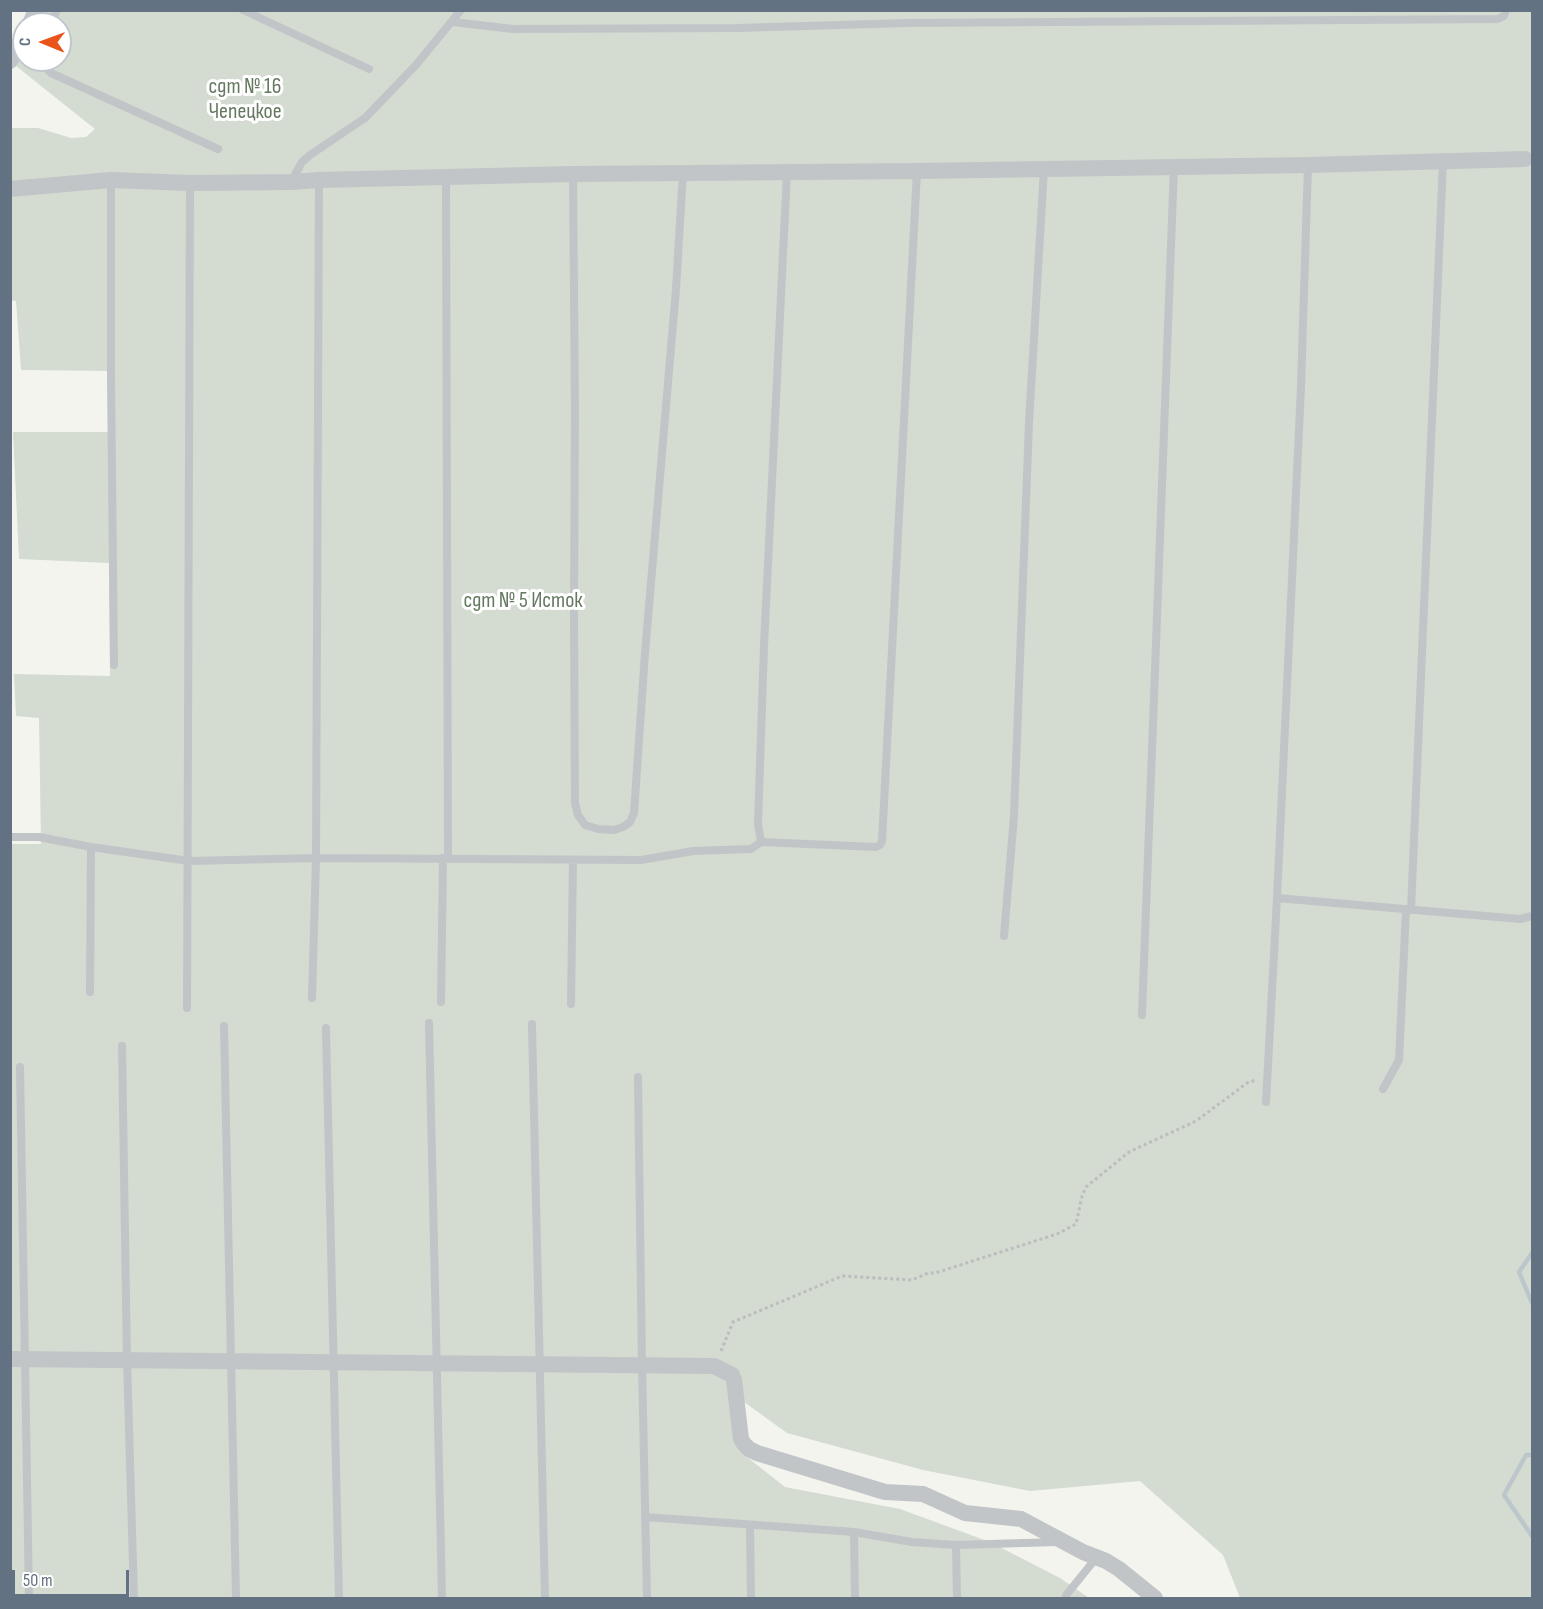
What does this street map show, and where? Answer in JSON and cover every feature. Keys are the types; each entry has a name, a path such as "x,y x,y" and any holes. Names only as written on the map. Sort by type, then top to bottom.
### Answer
{"street":[{"path":"10,189 111,180 190,183 291,182 446,176 1529,161"},
{"path":"18,1359 714,1366 732,1375 741,1439 749,1449 885,1492 923,1494 965,1514 1021,1520 1106,1561 1155,1599"}],"lane":[{"path":"243,10 369,69"},
{"path":"291,182 302,162 310,155 365,118 416,64 461,10"},
{"path":"453,22 513,29 703,28 907,23 1498,19 1504,16 1506,10"},
{"path":"49,72 218,149"},
{"path":"1383,1089 1399,1060 1409,910 1443,161"},
{"path":"1266,1102 1301,387 1308,165"},
{"path":"1142,1015 1174,166"},
{"path":"1004,936 1014,816 1029,423 1044,168"},
{"path":"10,837 39,837 189,861 316,858 641,860 693,851 751,849 761,842 876,847 882,841 917,171"},
{"path":"573,174 574,803 585,825 614,830 630,822 634,813 676,289 683,172"},
{"path":"761,842 758,824 765,634 787,172"},
{"path":"441,1002 446,858 446,176"},
{"path":"111,180 114,665"},
{"path":"312,998 316,858 319,180"},
{"path":"187,1008 190,183"},
{"path":"90,992 91,847"},
{"path":"571,1004 573,860"},
{"path":"1277,898 1520,919 1533,916"},
{"path":"429,1023 442,1599"},
{"path":"532,1024 545,1599"},
{"path":"224,1026 236,1599"},
{"path":"326,1028 339,1599"},
{"path":"122,1046 127,1360 134,1599"},
{"path":"20,1067 18,1359 29,1599"},
{"path":"638,1077 647,1599"},
{"path":"645,1517 854,1532 912,1542 956,1545 1064,1542"},
{"path":"750,1525 751,1599"},
{"path":"854,1532 855,1599"},
{"path":"956,1545 957,1599"},
{"path":"1065,1599 1097,1557"}],"path":[{"path":"714,1366 733,1322 842,1276 912,1280 928,1273 1057,1234 1076,1224 1086,1187 1129,1152 1196,1120 1247,1083 1267,1077"}],"green space":[{"path":"33,10 1532,11 1532,1598 1240,1598 1223,1555 1140,1481 1030,1491 923,1470 787,1433 733,1394 738,1450 785,1487 900,1509 990,1542 1060,1578 1089,1598 11,1598 10,844 41,844 39,718 16,716 14,674 110,676 109,563 19,559 13,432 114,432 110,371 21,370 16,301 10,300 11,128 38,128 71,138 86,137 95,129 24,72 72,72 72,12 32,12"}],"waterway":[{"path":"1532,1253 1519,1272 1532,1303"},
{"path":"1532,1455 1526,1455 1504,1495 1532,1536"}],"park label":[{"name":"сдт № 16 Чепецкое","path":"245,100"},
{"name":"сдт № 5 Исток","path":"523,601"}]}
